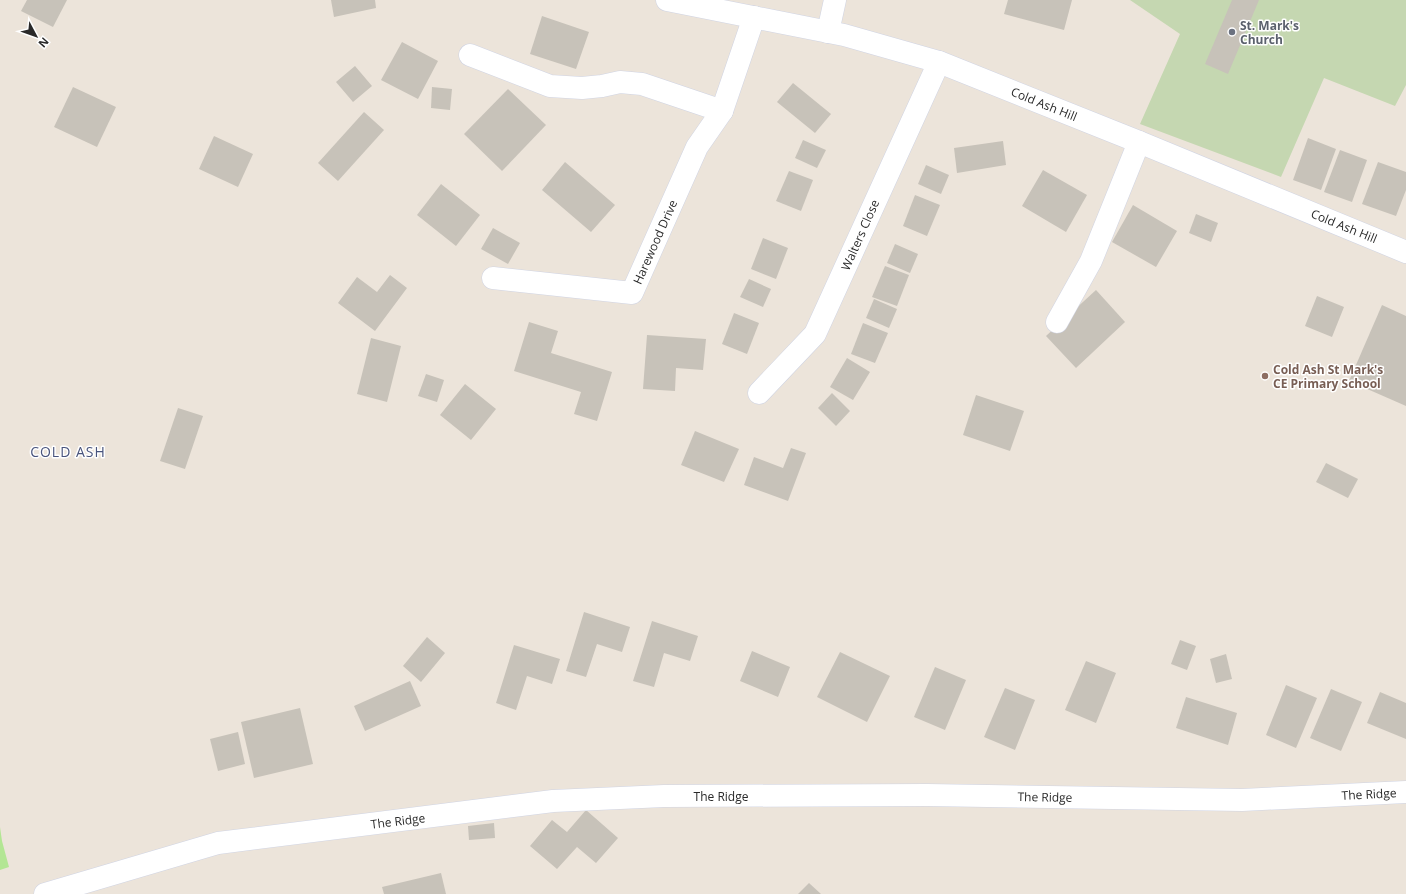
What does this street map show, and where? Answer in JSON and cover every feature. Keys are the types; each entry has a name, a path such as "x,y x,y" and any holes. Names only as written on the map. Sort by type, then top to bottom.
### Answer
{"street":[{"name":"Cold Ash Hill","path":"667,0 844,34 939,62 1139,142 1406,252"},
{"path":"828,32 835,0"},
{"name":"Harewood Drive","path":"493,278 632,293 698,147 722,111 754,17"},
{"path":"470,55 550,86 582,88 620,82 642,84 722,111"},
{"name":"Walters Close","path":"759,393 815,334 939,62"},
{"path":"1057,322 1091,261 1139,142"},
{"name":"The Ridge","path":"45,894 218,844 553,801 664,796 927,795 1242,800 1406,792"}],"green space":[{"path":"1130,0 1406,0 1406,85 1395,106 1324,78 1281,177 1140,124 1180,34"},
{"path":"0,827 9,867 0,870"}],"building":[{"path":"27,0 67,0 53,27 21,11"},
{"path":"331,0 375,0 376,8 334,17"},
{"path":"1008,0 1072,0 1064,30 1004,14"},
{"name":"St. Mark's Church","path":"1232,0 1259,0 1228,74 1205,64"},
{"path":"542,16 589,32 576,69 530,54"},
{"path":"402,42 438,61 418,99 381,80"},
{"path":"355,66 372,86 353,102 336,82"},
{"path":"793,83 831,114 815,133 777,102"},
{"path":"73,87 116,107 97,147 54,127"},
{"path":"432,87 452,89 450,110 431,108"},
{"path":"508,89 546,125 502,171 464,134"},
{"path":"364,112 384,130 338,181 318,163"},
{"path":"214,136 253,154 238,187 199,169"},
{"path":"1308,138 1336,149 1321,190 1293,180"},
{"path":"803,140 826,150 817,168 795,158"},
{"path":"1003,141 1006,165 957,173 954,148"},
{"path":"1340,150 1367,160 1352,202 1324,192"},
{"path":"565,162 615,205 591,232 542,190"},
{"path":"1378,162 1406,172 1406,190 1396,216 1362,204"},
{"path":"926,165 949,175 941,194 918,184"},
{"path":"1043,170 1087,195 1066,232 1022,206"},
{"path":"789,171 813,180 801,211 776,201"},
{"path":"441,184 480,215 456,246 417,215"},
{"path":"915,195 940,205 927,236 903,226"},
{"path":"1133,205 1177,231 1156,267 1112,242"},
{"path":"1196,214 1218,223 1211,242 1189,233"},
{"path":"493,228 520,243 508,264 481,249"},
{"path":"763,238 788,248 776,279 751,269"},
{"path":"895,244 918,254 910,273 887,263"},
{"path":"885,266 909,275 897,306 872,297"},
{"path":"390,275 407,288 375,331 338,303 357,277 377,292"},
{"path":"749,279 771,289 763,307 740,297"},
{"path":"1096,290 1125,322 1076,368 1046,336"},
{"path":"1317,296 1344,307 1332,337 1305,326"},
{"path":"874,299 897,309 889,328 866,318"},
{"path":"1382,305 1406,316 1406,406 1349,381"},
{"path":"734,313 759,323 747,354 722,344"},
{"path":"529,322 558,331 551,353 612,372 597,421 574,414 581,392 514,371"},
{"path":"863,323 888,333 875,363 851,354"},
{"path":"647,335 706,339 703,370 676,368 675,391 643,389"},
{"path":"371,338 401,346 387,402 357,394"},
{"path":"847,358 870,372 853,400 830,387"},
{"path":"426,374 444,380 437,402 418,396"},
{"path":"465,384 496,409 471,440 440,415"},
{"path":"832,393 850,411 836,426 818,408"},
{"path":"976,395 1024,411 1010,451 963,435"},
{"path":"178,408 203,416 185,469 160,461"},
{"path":"695,431 739,449 724,482 681,465"},
{"path":"791,448 806,453 788,501 744,485 754,457 783,468"},
{"path":"1326,463 1358,479 1348,498 1316,482"},
{"path":"584,612 630,627 622,652 597,644 586,677 566,671"},
{"path":"652,621 698,636 690,661 664,653 654,687 633,681"},
{"path":"427,637 445,653 421,682 403,666"},
{"path":"1180,640 1196,646 1187,670 1171,664"},
{"path":"514,645 560,659 552,684 527,676 516,710 496,703"},
{"path":"752,651 790,667 778,697 740,681"},
{"path":"840,652 890,676 867,722 817,697"},
{"path":"1226,654 1232,679 1216,683 1210,659"},
{"path":"1086,661 1116,673 1096,723 1065,710"},
{"path":"935,667 966,680 945,730 914,717"},
{"path":"410,681 421,706 365,731 354,706"},
{"path":"1286,685 1317,698 1296,748 1266,735"},
{"path":"1005,688 1035,700 1015,750 984,737"},
{"path":"1331,689 1362,702 1341,751 1310,738"},
{"path":"1380,692 1406,703 1406,739 1367,723"},
{"path":"1186,697 1237,713 1228,745 1176,728"},
{"path":"300,708 313,764 254,778 241,722"},
{"path":"238,732 245,764 218,771 210,739"},
{"path":"586,810 618,838 596,863 577,847 557,869 530,846 552,820 567,832"},
{"path":"494,823 495,838 469,840 468,826"},
{"path":"441,873 446,894 384,894 382,887"},
{"path":"809,883 821,894 798,894"}],"place":[{"name":"St. Mark's Church","path":"1232,32"},
{"name":"Cold Ash St Mark's CE Primary School","path":"1265,376"}],"district":[{"name":"COLD ASH","path":"68,451"}]}
